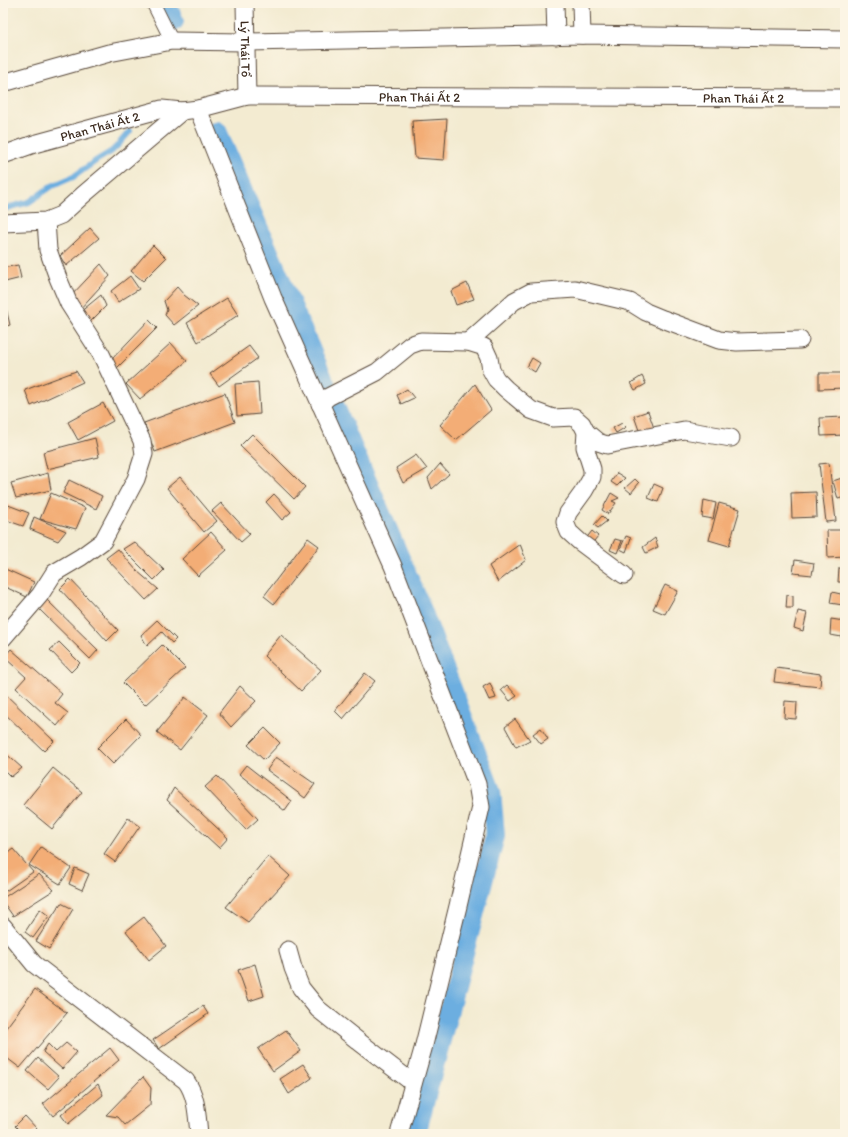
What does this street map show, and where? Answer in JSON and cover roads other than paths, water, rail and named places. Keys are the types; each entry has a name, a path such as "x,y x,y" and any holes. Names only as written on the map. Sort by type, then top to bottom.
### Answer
{"street":[{"path":"153,3 172,41"},
{"name":"Lý Thái Tổ","path":"246,3 247,96"},
{"path":"555,3 556,36"},
{"path":"581,3 582,35"},
{"path":"3,83 110,53 172,41 246,42 582,35 845,39"},
{"name":"Phan Thái Ất 2","path":"3,155 34,144 162,109 190,110 247,96 845,98"},
{"path":"3,223 46,221 61,215 83,195 190,110 273,298 324,401 398,581 477,784 481,807 458,906 399,1134"},
{"path":"3,638 40,595 54,573 81,557 103,541 136,479 144,454 142,441 101,354 69,304 58,278 48,250 46,221"},
{"path":"468,342 514,301 531,292 574,289 630,302 646,312 719,340 737,342 800,340"},
{"path":"324,401 377,372 410,345 421,341 468,342 484,347 489,358 491,370 496,379 530,410 553,418 574,417 582,424 586,432 598,442 607,444 684,430 731,438"},
{"path":"586,432 585,447 592,469 592,477 568,513 565,522 570,532 580,542 624,575"},
{"path":"3,926 34,964 186,1082 190,1088 197,1113 199,1134"},
{"path":"288,950 301,988 318,1009 413,1083"}],"waterway":[{"path":"166,3 174,21"},
{"path":"3,209 29,202 52,186 73,177 112,151 130,131"},
{"path":"217,131 420,605 491,791 495,836 416,1134"}]}
